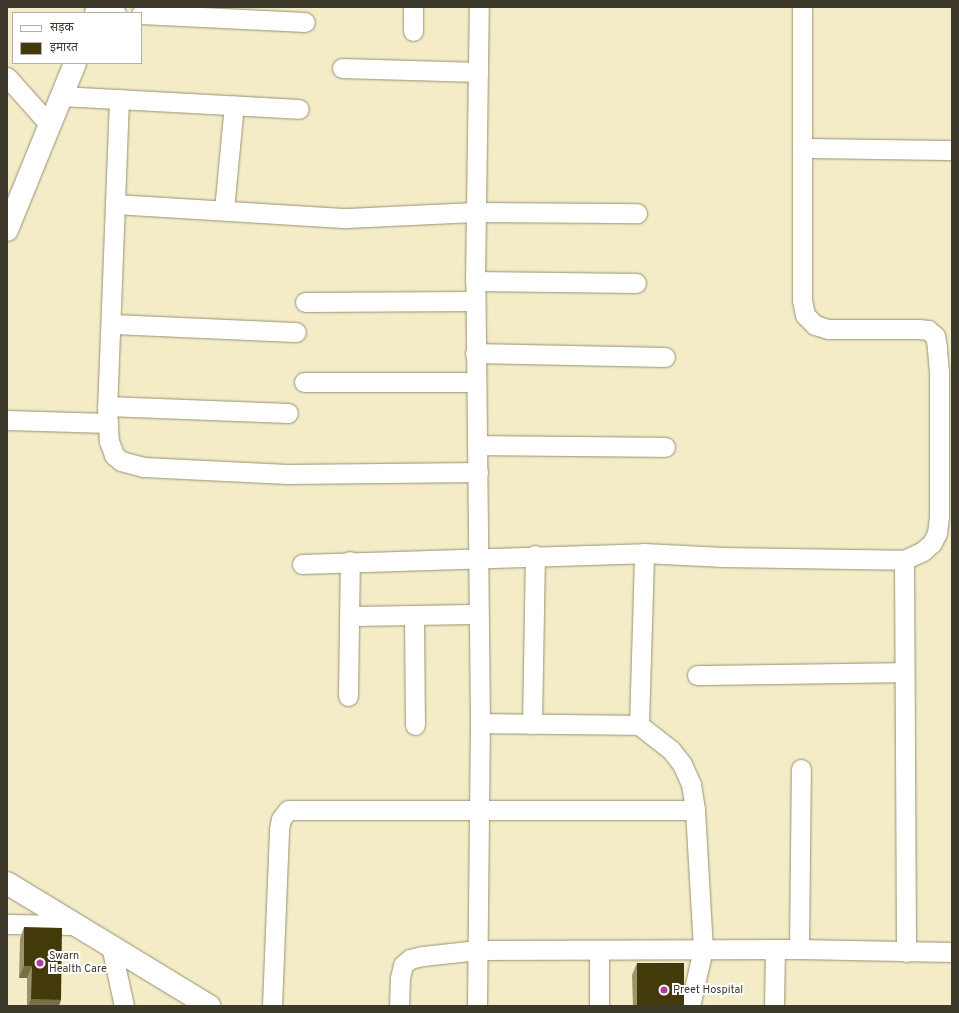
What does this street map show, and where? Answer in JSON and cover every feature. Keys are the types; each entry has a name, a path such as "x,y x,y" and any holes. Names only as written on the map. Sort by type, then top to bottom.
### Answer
{"street":[{"path":"413,7 413,31"},
{"path":"477,1006 480,723 475,281 479,7"},
{"path":"302,564 534,555 644,553 723,557 904,560 923,551 932,543 937,533 946,478 945,372 935,336 928,330 828,329 815,325 805,315 802,300 802,7"},
{"path":"142,14 305,22"},
{"path":"7,230 75,64"},
{"path":"342,68 478,72"},
{"path":"7,77 49,124"},
{"path":"61,96 299,109"},
{"path":"119,99 108,415 109,441 114,455 120,461 143,468 287,474 478,472"},
{"path":"224,210 234,105"},
{"path":"802,148 952,150"},
{"path":"115,204 347,218 476,212 637,212"},
{"path":"475,281 636,282"},
{"path":"305,302 475,301"},
{"path":"110,324 296,332"},
{"path":"475,353 665,357"},
{"path":"304,382 475,382"},
{"path":"7,420 108,415 288,413"},
{"path":"478,445 665,447"},
{"path":"639,725 644,553"},
{"path":"532,724 534,555"},
{"path":"904,560 906,952"},
{"path":"348,696 350,561"},
{"path":"350,616 478,614"},
{"path":"414,615 415,725"},
{"path":"697,674 904,672"},
{"path":"480,723 639,725 671,750 682,764 691,784 695,810 703,949 690,1006"},
{"path":"799,949 801,769"},
{"path":"272,1006 279,829 281,819 288,810 695,810"},
{"path":"7,883 209,1006"},
{"path":"7,924 76,925"},
{"path":"110,946 124,1006"},
{"path":"774,1006 775,949"},
{"path":"399,1006 400,978 403,965 410,959 423,956 478,950 799,949 952,952"},
{"path":"599,950 599,1006"}],"building":[{"path":"24,927 62,928 61,1000 31,999 32,966 24,966"},
{"path":"637,963 684,963 684,1006 637,1006"}],"place":[{"name":"Swarn Health Care","path":"40,963"},
{"name":"Preet Hospital","path":"664,990"}]}
